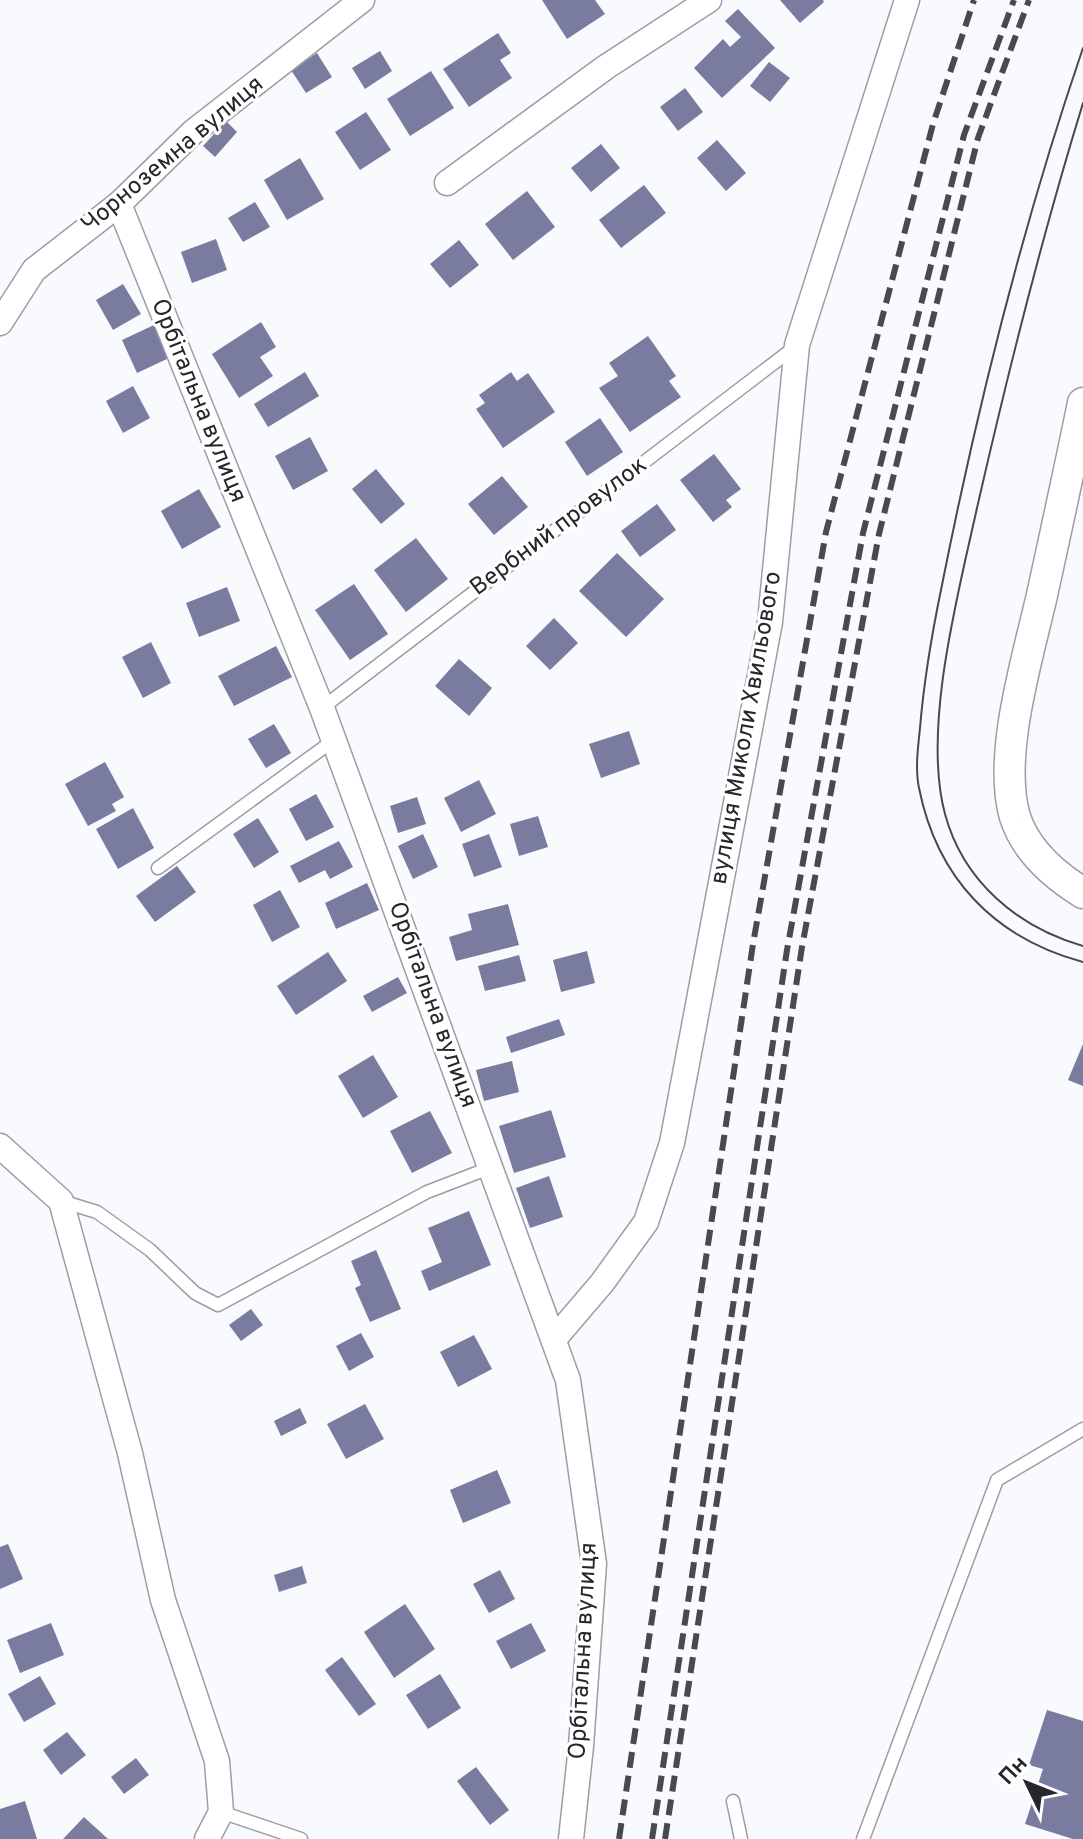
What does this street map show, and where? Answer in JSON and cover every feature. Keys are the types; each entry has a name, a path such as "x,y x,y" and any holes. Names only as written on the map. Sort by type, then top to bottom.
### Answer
{"street":[{"name":"Чорноземна вулиця","path":"0,323 34,270 119,204 193,132 362,0"},
{"path":"447,183 606,67 709,0"},
{"name":"вулиця Миколи Хвильового","path":"555,1338 602,1283 646,1222 672,1143 770,622 797,345 907,0"},
{"name":"Орбітальна вулиця","path":"119,204 322,708 568,1380 594,1564 571,1839"},
{"path":"1083,403 1018,700 1011,753 1011,799 1024,837 1050,869 1083,893"},
{"path":"0,1146 61,1201 130,1453 163,1600 217,1761 221,1812 207,1839"}],"lane":[{"name":"Вербний провулок","path":"322,708 797,345"},
{"path":"158,868 334,740"},
{"path":"61,1201 97,1212 150,1250 195,1293 218,1305 427,1192 492,1167"},
{"path":"863,1839 997,1480 1083,1429"},
{"path":"733,1801 741,1839"},
{"path":"221,1812 301,1839"}],"building":[{"path":"542,0 595,0 605,14 567,39"},
{"path":"780,0 823,0 824,2 800,23"},
{"path":"738,9 775,48 722,98 694,68 723,39 730,47 741,37 725,21"},
{"path":"498,33 511,53 500,60 512,78 469,107 443,69"},
{"path":"380,51 392,71 365,89 352,68"},
{"path":"317,53 332,77 306,93 291,70"},
{"path":"769,62 790,78 770,102 750,86"},
{"path":"431,71 454,108 410,136 387,99"},
{"path":"685,88 703,112 678,131 660,107"},
{"path":"366,112 391,150 360,170 335,132"},
{"path":"226,121 237,132 215,157 203,146"},
{"path":"717,140 746,173 726,191 697,158"},
{"path":"601,144 620,168 591,192 571,168"},
{"path":"300,158 324,199 287,220 264,180"},
{"path":"644,185 666,213 621,248 599,220"},
{"path":"527,191 555,227 513,260 485,224"},
{"path":"255,202 270,227 243,242 228,218"},
{"path":"216,239 227,270 192,283 181,252"},
{"path":"459,240 479,265 450,288 430,264"},
{"path":"123,284 141,314 113,330 96,300"},
{"path":"261,322 276,347 260,357 273,376 239,398 212,354"},
{"path":"154,325 169,358 137,373 122,340"},
{"path":"648,336 676,376 669,381 681,397 630,432 599,388 618,376 609,363"},
{"path":"305,372 319,396 268,427 254,404"},
{"path":"511,372 517,381 528,373 555,412 503,448 476,409 485,403 479,395"},
{"path":"133,386 150,418 123,433 106,401"},
{"path":"600,418 623,452 587,476 565,442"},
{"path":"310,437 328,471 293,490 275,456"},
{"path":"714,454 741,489 726,500 732,507 713,522 680,480"},
{"path":"376,469 405,504 381,524 352,489"},
{"path":"502,476 528,507 494,535 468,504"},
{"path":"199,489 221,527 182,549 161,511"},
{"path":"657,504 676,530 640,557 621,531"},
{"path":"416,538 448,579 406,612 374,570"},
{"path":"617,553 664,599 626,637 579,591"},
{"path":"354,584 388,634 350,660 315,610"},
{"path":"227,587 240,621 199,637 186,603"},
{"path":"554,618 578,643 550,670 526,646"},
{"path":"151,642 171,683 143,698 122,657"},
{"path":"276,646 292,677 234,706 218,676"},
{"path":"459,659 492,688 469,716 435,686"},
{"path":"274,724 291,753 266,768 248,739"},
{"path":"629,731 640,764 601,778 589,744"},
{"path":"105,762 124,797 112,804 116,811 88,826 65,784"},
{"path":"479,780 496,814 461,832 444,798"},
{"path":"316,794 334,827 306,841 289,809"},
{"path":"417,797 426,824 398,833 390,806"},
{"path":"133,808 154,848 118,869 96,829"},
{"path":"538,816 548,847 519,856 510,824"},
{"path":"258,818 279,852 254,868 233,834"},
{"path":"423,834 438,867 413,879 398,846"},
{"path":"489,834 502,867 474,877 462,844"},
{"path":"339,841 353,867 330,879 325,870 299,883 290,866"},
{"path":"177,866 196,892 155,922 136,896"},
{"path":"367,883 379,910 336,929 325,903"},
{"path":"280,890 300,927 272,942 253,905"},
{"path":"508,904 519,945 456,961 449,937 472,930 468,914"},
{"path":"587,951 595,983 561,992 553,960"},
{"path":"328,952 347,981 296,1015 277,986"},
{"path":"519,955 526,981 485,991 478,966"},
{"path":"398,977 407,993 372,1012 363,996"},
{"path":"559,1019 565,1035 511,1053 506,1037"},
{"path":"1083,1044 1083,1086 1068,1080"},
{"path":"373,1055 398,1097 363,1118 338,1076"},
{"path":"512,1061 519,1092 484,1101 476,1070"},
{"path":"551,1110 566,1157 514,1173 499,1126"},
{"path":"430,1111 452,1153 412,1173 390,1131"},
{"path":"549,1176 563,1217 530,1228 516,1188"},
{"path":"469,1211 491,1265 429,1291 421,1271 442,1262 428,1228"},
{"path":"376,1250 401,1309 370,1322 355,1288 361,1285 351,1261"},
{"path":"251,1309 263,1325 241,1341 229,1325"},
{"path":"361,1333 374,1357 349,1371 336,1346"},
{"path":"474,1335 492,1369 458,1387 440,1352"},
{"path":"365,1404 384,1439 346,1459 327,1424"},
{"path":"300,1408 307,1423 281,1436 274,1421"},
{"path":"497,1470 511,1503 463,1523 450,1490"},
{"path":"8,1544 23,1579 0,1589 0,1547"},
{"path":"302,1566 307,1583 279,1592 274,1575"},
{"path":"500,1570 515,1599 489,1613 473,1584"},
{"path":"405,1604 435,1649 394,1678 364,1632"},
{"path":"51,1623 64,1655 20,1673 7,1640"},
{"path":"531,1623 546,1651 511,1669 496,1641"},
{"path":"342,1657 376,1704 359,1716 325,1670"},
{"path":"440,1674 461,1708 428,1729 406,1695"},
{"path":"40,1676 56,1704 24,1722 8,1694"},
{"path":"1047,1710 1083,1721 1083,1839 1073,1839 1025,1824 1043,1769 1029,1765"},
{"path":"67,1732 86,1755 61,1775 43,1750"},
{"path":"136,1758 149,1775 124,1794 111,1777"},
{"path":"476,1767 509,1810 490,1825 457,1781"},
{"path":"25,1801 37,1839 0,1839 0,1809"},
{"path":"84,1817 108,1839 63,1839"}],"tram line":[{"path":"1083,48 1022,247 971,449 932,638 917,766 919,788 940,850 974,900 1022,937 1083,962"},
{"path":"1083,103 1026,304 977,508 945,661 938,742 939,780 945,814 953,838 979,880 1015,914 1059,938 1083,946"}],"railway":[{"path":"619,1839 753,944 826,532 933,124 974,0"},
{"path":"652,1839 787,950 863,533 964,135 1014,0"},
{"path":"665,1839 802,947 879,534 978,138 1029,0"}]}
